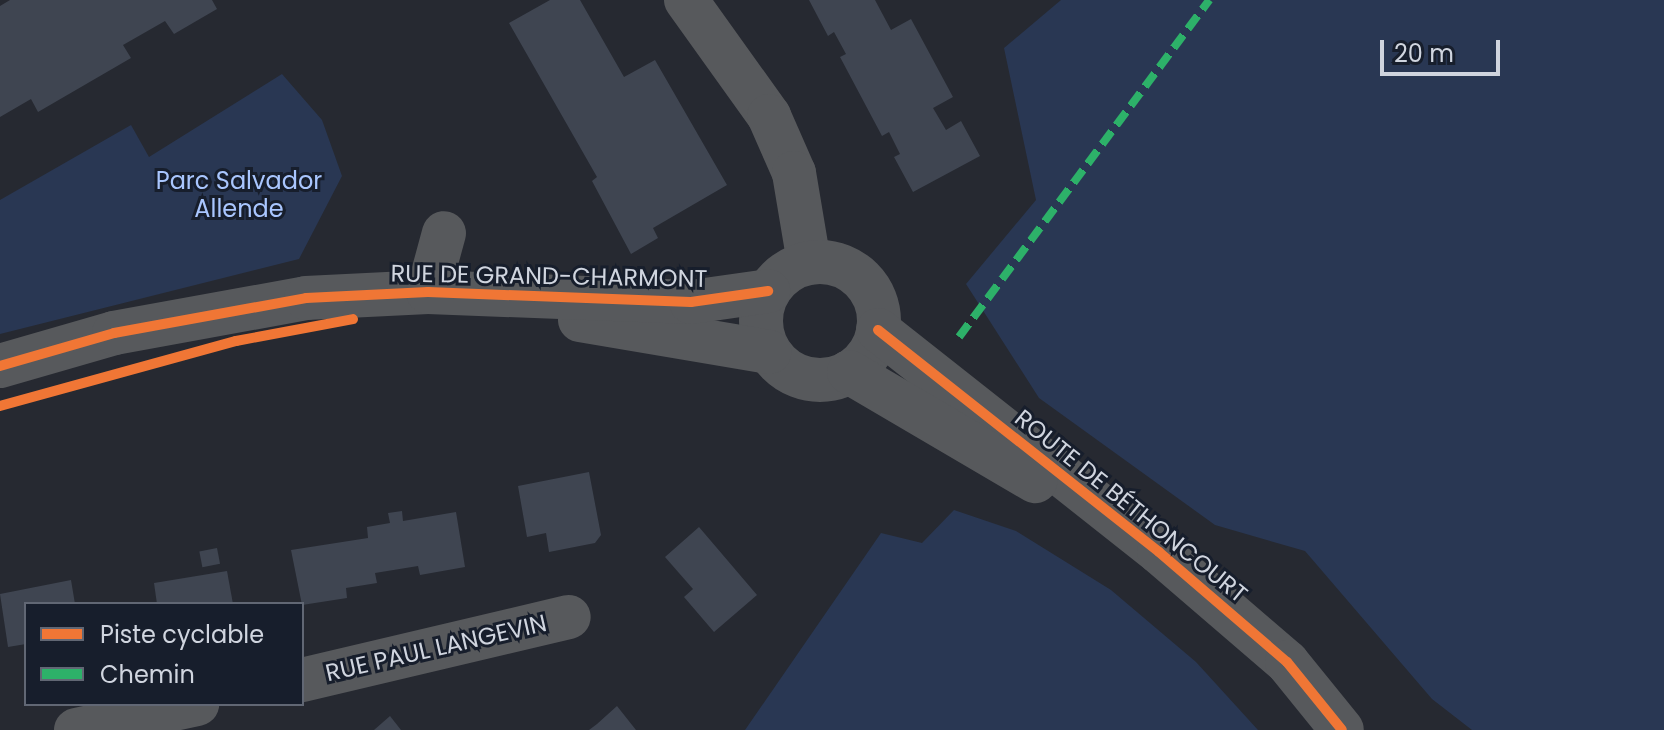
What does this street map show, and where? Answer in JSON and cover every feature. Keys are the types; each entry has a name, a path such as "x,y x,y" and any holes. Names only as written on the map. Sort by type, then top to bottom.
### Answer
{"street":[{"path":"686,0 769,116 794,173 809,263"},
{"path":"428,292 444,233"},
{"path":"828,262 861,278 873,294 878,330 873,347 849,372 814,380 796,376 769,352 760,322 768,291 786,273 809,263 828,262"},
{"name":"RUE DE GRAND-CHARMONT","path":"0,366 114,333 306,298 428,292 691,302 768,291"},
{"name":"RUE DE GRAND-CHARMONT","path":"428,292 769,352"},
{"name":"ROUTE DE BÉTHONCOURT","path":"878,330 1159,552 1287,662 1342,730"},
{"name":"ROUTE DE BÉTHONCOURT","path":"849,372 1159,552"},
{"name":"RUE PAUL LANGEVIN","path":"304,680 569,617"},
{"path":"91,729 189,706"}],"green space":[{"path":"1061,0 1664,0 1664,730 1472,730 1432,699 1305,551 1215,525 1039,398 966,284 1036,200 1004,48"},
{"name":"Parc Salvador Allende","path":"282,74 322,120 342,176 299,259 0,334 0,200 131,125 149,157"},
{"path":"954,510 1016,531 1111,590 1196,662 1258,730 745,730 881,533 922,543"}],"building":[{"path":"10,0 212,0 217,9 174,34 165,21 123,45 131,58 38,112 31,99 0,117 0,6"},
{"path":"550,0 580,0 624,77 655,60 727,185 653,228 658,238 631,254 592,181 597,177 509,23"},
{"path":"809,0 875,0 891,30 911,19 953,97 933,108 946,130 961,121 980,156 913,192 894,157 900,154 889,132 882,136 840,57 846,54 834,32 828,36"},
{"path":"589,472 601,535 595,543 549,552 546,533 527,537 518,486"},
{"path":"402,511 403,521 456,512 465,567 420,575 418,566 375,573 377,583 346,588 347,598 304,605 291,550 368,538 367,527 390,523 388,513"},
{"path":"699,527 757,595 714,632 684,597 693,589 665,557"},
{"path":"217,548 220,564 202,567 199,551"},
{"path":"227,571 233,602 157,602 154,583"},
{"path":"71,580 75,602 24,602 24,644 8,647 0,594"},
{"path":"617,706 636,730 589,730 597,724"},
{"path":"390,716 401,730 374,730"}],"marked path":[{"path":"959,337 1209,0"}],"cycle path":[{"path":"0,366 114,333 306,298 428,292 691,302 768,291"},
{"path":"0,406 236,341 353,319"},
{"path":"878,330 1159,552 1287,662 1342,730"}]}
